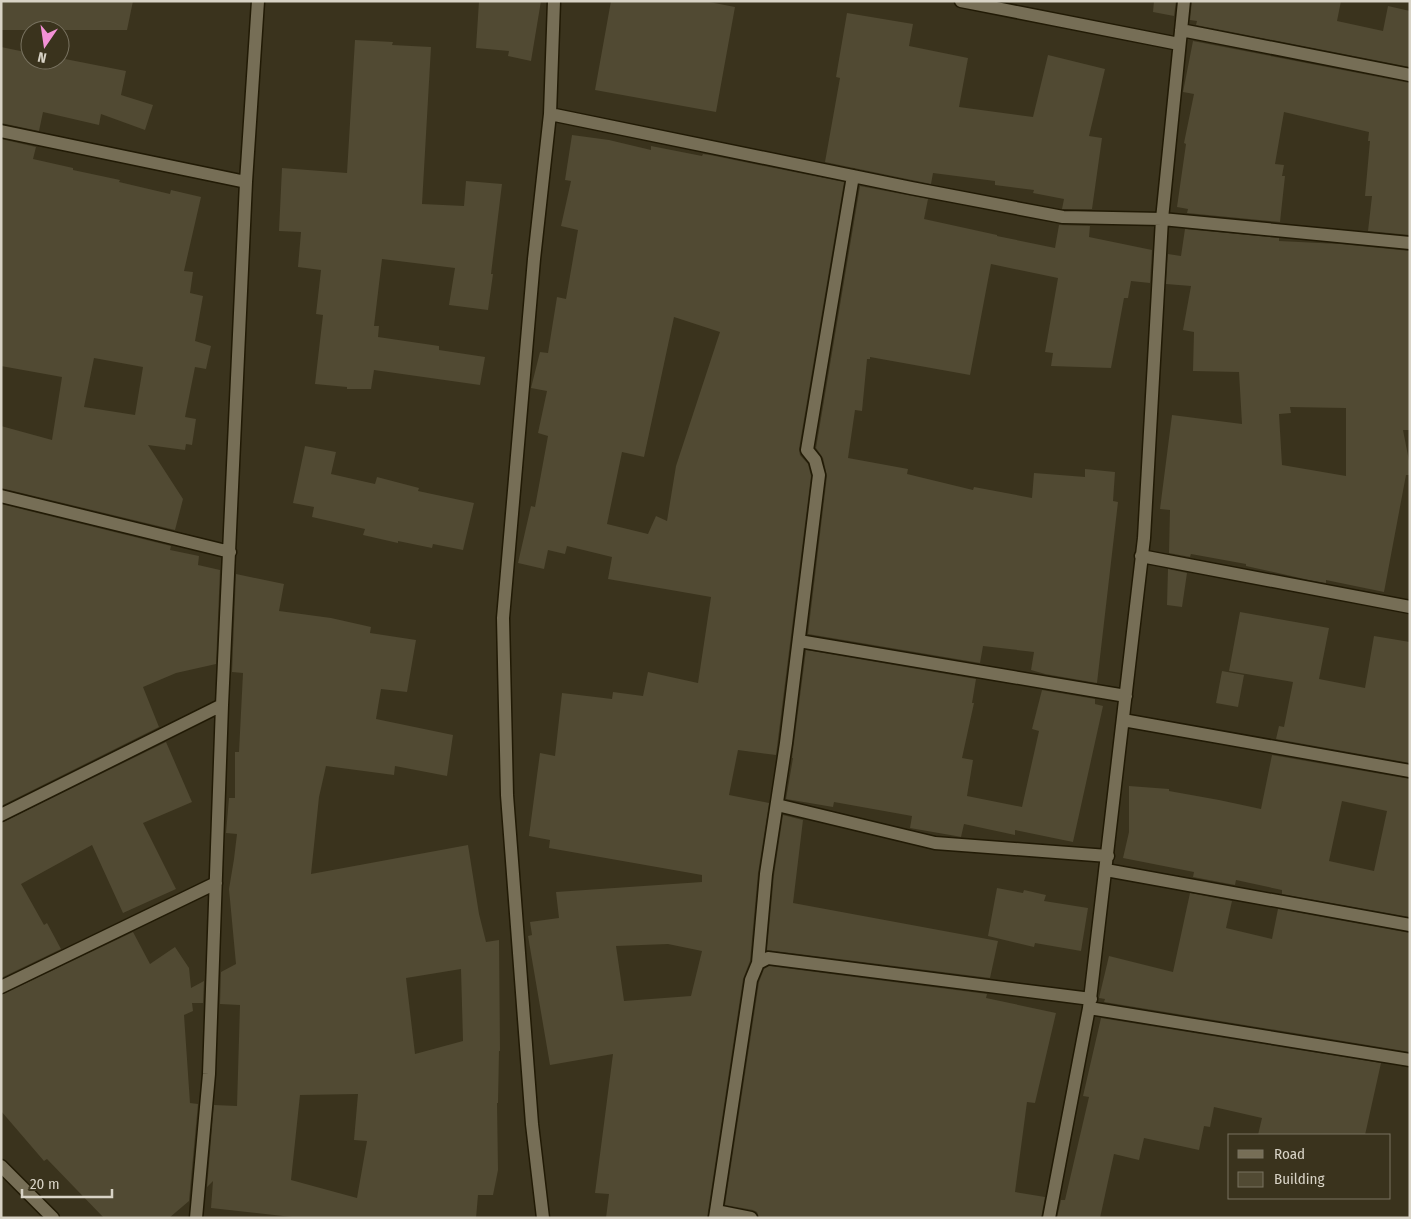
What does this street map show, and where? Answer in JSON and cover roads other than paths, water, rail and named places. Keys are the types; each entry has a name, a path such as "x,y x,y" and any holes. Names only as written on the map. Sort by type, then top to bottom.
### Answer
{"street":[{"path":"196,1218 209,1074 222,705 246,182 258,1"},
{"path":"543,1218 532,1124 506,796 503,618 533,269 550,114 554,1"},
{"path":"961,1 1179,44"},
{"path":"1049,1218 1090,1004 1126,696 1141,556 1162,219 1184,1"},
{"path":"1181,30 1410,75"},
{"path":"550,114 1063,217 1162,219 1410,243"},
{"path":"1,131 246,182"},
{"path":"751,1218 716,1214 751,980 758,963 766,874 819,475 815,460 807,450 853,176"},
{"path":"1,496 230,552"},
{"path":"1141,556 1410,607"},
{"path":"798,641 1126,696"},
{"path":"1,815 222,705"},
{"path":"1123,720 1410,771"},
{"path":"776,806 935,843 1108,856"},
{"path":"1106,870 1410,925"},
{"path":"1,987 216,883"},
{"path":"758,963 768,958 1090,1004 1410,1060"},
{"path":"1,1166 53,1218"}]}
